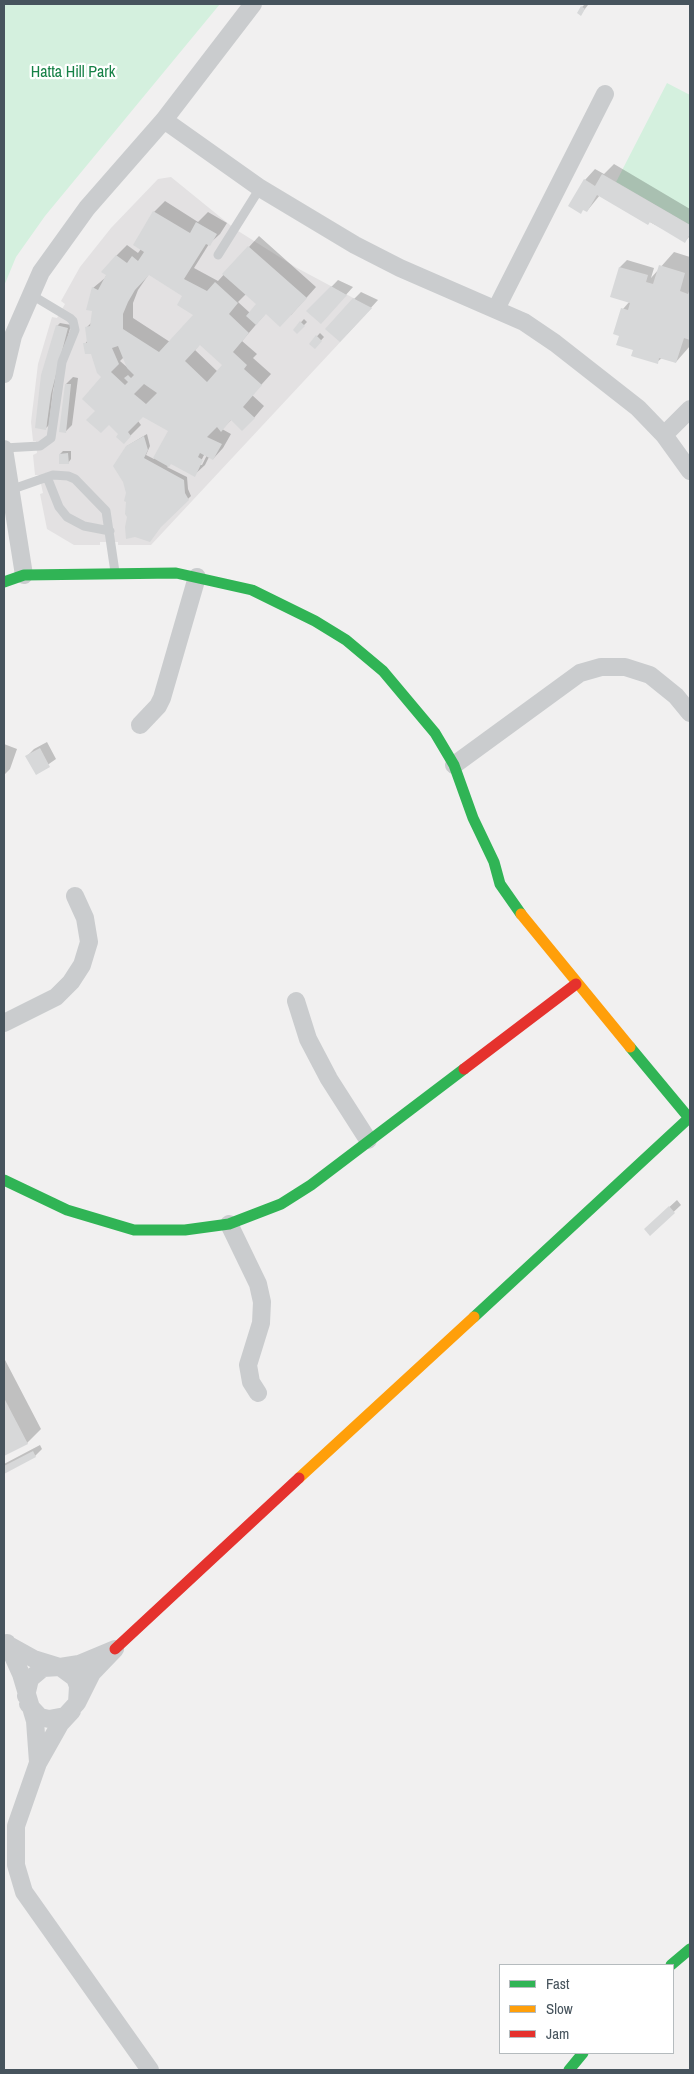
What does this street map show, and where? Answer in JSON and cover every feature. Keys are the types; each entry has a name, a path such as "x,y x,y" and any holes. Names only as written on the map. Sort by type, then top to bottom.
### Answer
{"street":[{"path":"4,374 13,336 40,272 87,208 164,120 253,4"},
{"path":"496,310 606,94"},
{"path":"164,120 260,188 362,248 524,322 555,343 638,408 664,435 690,471"},
{"path":"664,435 690,409"},
{"path":"4,449 24,575"},
{"path":"4,582 24,575 115,572 176,573 252,590 316,620 346,640 383,671 435,733 454,765 473,818 494,862 500,884 512,904 576,984 689,1117 115,1649 92,1673 75,1707 60,1724 38,1763 16,1826 16,1865 24,1892 150,2070"},
{"path":"140,725 158,706 162,698 197,578"},
{"path":"454,765 580,673 600,668 625,667 650,675 676,696 690,713"},
{"path":"4,1023 56,997 72,982 82,965 89,942 85,918 75,896"},
{"path":"4,1180 67,1210 134,1230 185,1230 230,1224 281,1204 311,1185 576,984"},
{"path":"296,1001 312,1047 329,1079 368,1140"},
{"path":"230,1224 258,1284 262,1302 261,1322 248,1365 251,1382 258,1393"},
{"path":"6,1641 34,1659 60,1667 75,1678 78,1686 75,1707 66,1716 48,1719 33,1712 27,1700 26,1687 35,1672 43,1668 60,1667 79,1664 115,1649"},
{"path":"6,1641 21,1674 27,1700 35,1721 38,1763"},
{"path":"672,1964 690,1950"},
{"path":"570,2070 582,2054"}],"lane":[{"path":"218,255 260,188"},
{"path":"4,449 40,446 51,438 62,362 75,330 73,321 70,318 30,294"},
{"path":"10,490 47,477 60,475 75,480 102,506 108,518 115,572"},
{"path":"47,477 59,507 67,517 84,526 110,531"}],"shaded area":[{"path":"171,177 235,229 297,268 372,308 151,545 118,545 118,542 100,542 100,545 74,545 47,529 40,494 43,493 39,475 35,475 33,455 37,453 36,441 33,441 31,422 38,364 52,317 57,318 65,304 61,301 80,267 111,228 158,179"}],"green space":[{"name":"Hatta Hill Park","path":"4,4 220,4 45,216 16,257 4,286"},
{"path":"667,83 690,95 690,225 616,182"}],"building":[{"path":"581,6 585,9 581,16 577,13"},
{"path":"602,174 690,225 690,234 685,243 650,222 648,225 597,195 587,212 583,210 581,214 568,206 584,179 595,186"},
{"path":"153,211 190,233 196,222 217,234 210,246 206,244 184,279 207,291 215,282 238,303 229,314 249,333 233,352 247,365 244,369 262,385 243,407 255,418 242,431 231,420 221,432 217,427 207,437 222,444 213,460 200,453 198,457 203,460 195,477 171,464 169,467 153,458 168,431 143,417 128,432 131,436 124,444 116,437 118,434 109,425 101,433 86,420 95,411 82,399 101,377 97,373 91,354 85,354 83,343 87,343 85,327 90,326 92,311 86,310 92,287 98,290 106,275 101,272 116,255 127,263 132,256 138,261 144,252 133,245","holes":["149,275 182,296 177,305 193,315 159,352 123,329 123,314 135,290","200,345 222,365 207,382 185,361","118,346 127,368 134,375 131,378 128,375 124,378 128,382 125,385 111,372 119,364 112,348","144,384 157,393 146,404 134,394"]},
{"path":"248,246 307,298 280,327 266,314 256,325 246,316 256,304 222,274"},
{"path":"659,265 685,273 680,291 688,294 690,289 690,340 684,338 676,363 659,358 658,364 631,356 633,350 616,345 619,336 613,334 621,308 628,310 630,303 610,297 619,267 648,275 646,282 653,284"},
{"path":"331,286 347,295 321,324 306,311"},
{"path":"353,298 372,308 340,342 325,329"},
{"path":"300,321 305,326 297,334 293,330"},
{"path":"56,325 68,328 51,394 46,430 35,428 41,375"},
{"path":"316,335 322,341 315,349 309,344"},
{"path":"65,384 71,384 66,433 59,432"},
{"path":"144,436 148,450 144,458 184,480 185,493 189,500 161,527 150,542 135,537 126,539 125,527 127,517 125,514 126,502 124,501 126,493 123,482 113,466 126,446"},
{"path":"68,453 69,464 59,464 59,454"},
{"path":"40,748 50,767 36,775 25,756"},
{"path":"669,1206 675,1213 650,1236 644,1229"},
{"path":"4,1398 28,1444 4,1456"},
{"path":"33,1451 36,1457 4,1474 4,1466"}],"traffic: fast":[{"path":"4,582 24,575 176,573 252,590 315,621 346,640 383,671 435,733 454,765 473,818 494,862 500,884 521,914"},
{"path":"630,1047 689,1118"},
{"path":"4,1180 67,1210 134,1230 185,1230 229,1224 281,1204 311,1185 464,1069"},
{"path":"474,1317 690,1117"},
{"path":"672,1964 690,1949"},
{"path":"569,2070 582,2054"}],"traffic: slow":[{"path":"521,914 630,1047"},
{"path":"299,1478 474,1317"}],"traffic: jam":[{"path":"464,1069 576,984"},
{"path":"115,1649 299,1478"}]}
